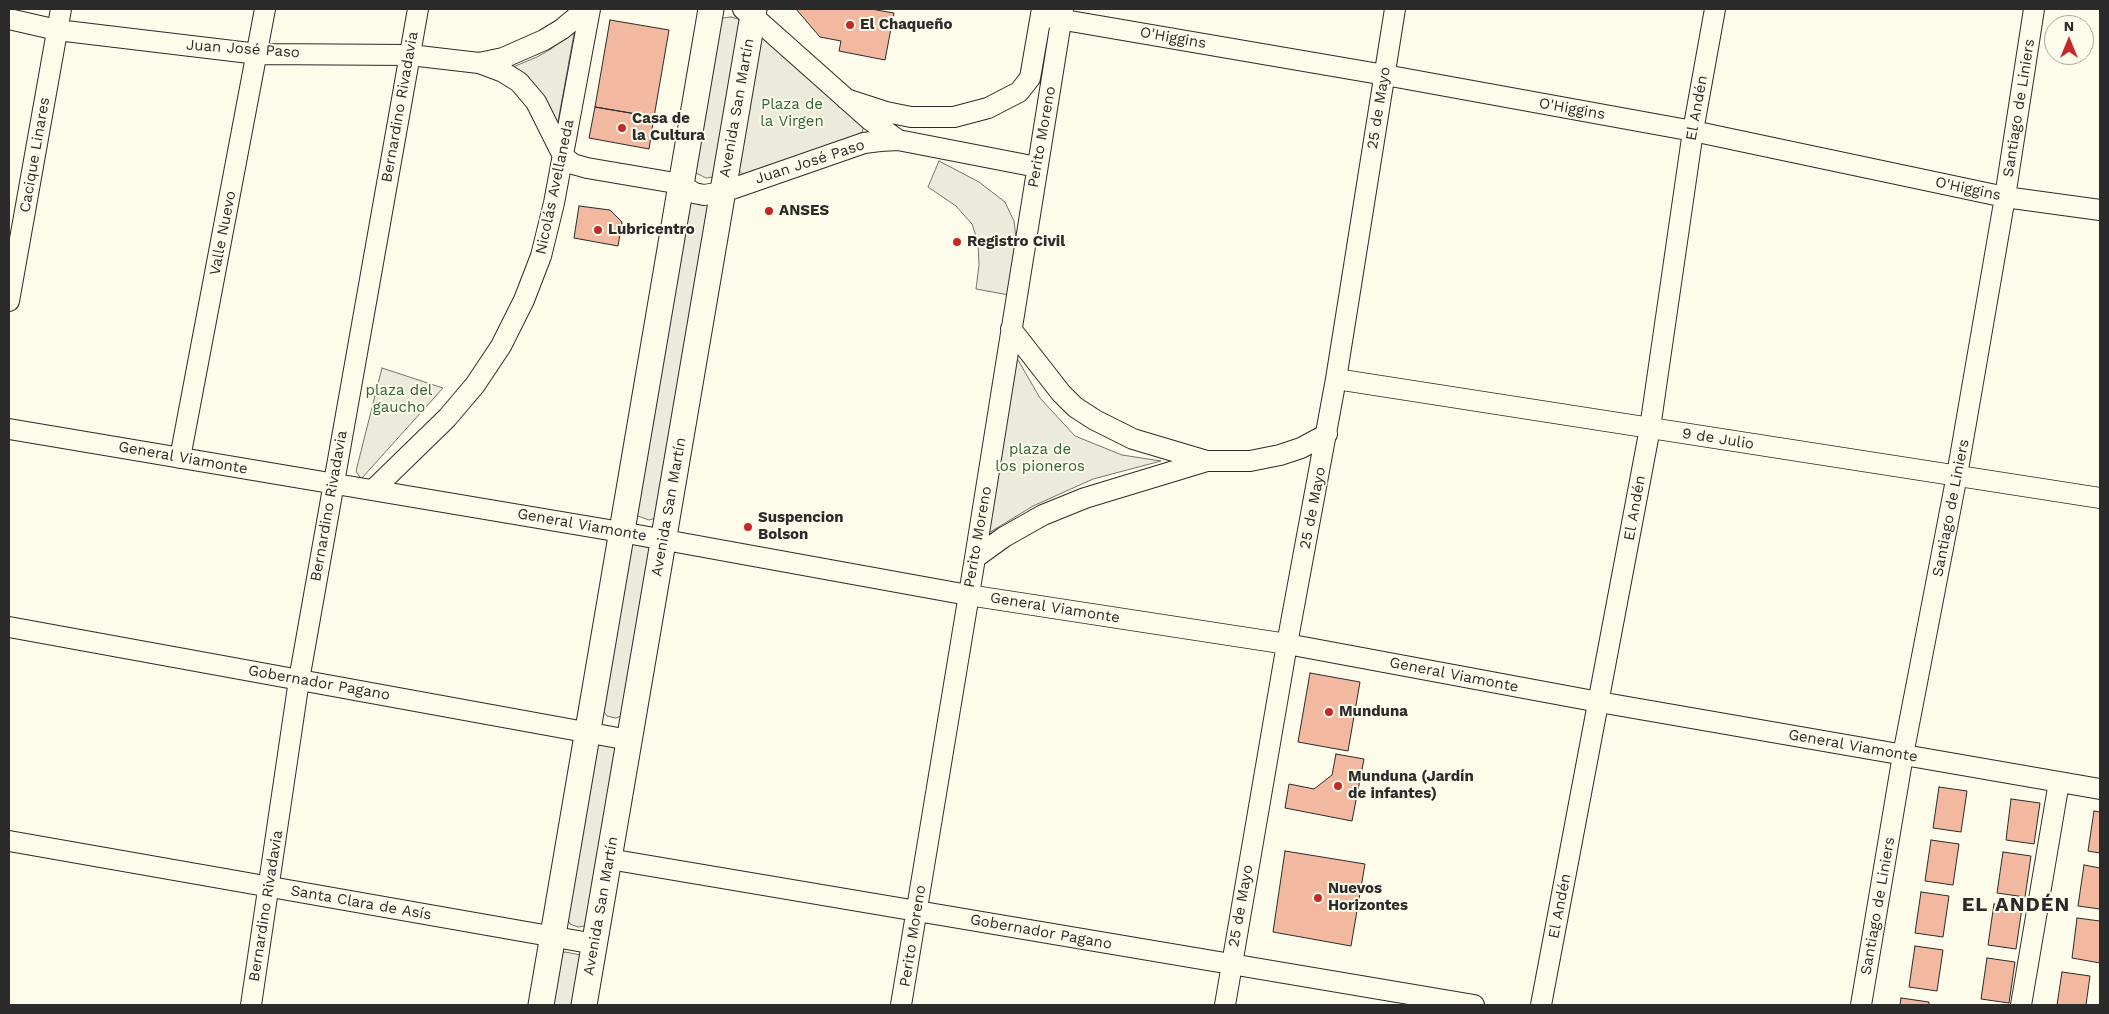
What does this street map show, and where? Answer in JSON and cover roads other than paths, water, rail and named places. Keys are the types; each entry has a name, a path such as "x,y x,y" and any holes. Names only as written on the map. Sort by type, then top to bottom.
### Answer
{"main road":[{"path":"541,1005 711,9"},
{"name":"Avenida San Martín","path":"584,1005 723,192 750,11"}],"street":[{"name":"Cacique Linares","path":"9,301 60,9"},
{"name":"Valle Nuevo","path":"180,458 265,9"},
{"name":"Bernardino Rivadavia","path":"251,1005 270,888 299,680 418,9"},
{"name":"Juan José Paso","path":"479,63 522,52 562,29 586,9"},
{"name":"Nicolás Avellaneda","path":"373,490 447,418 475,385 501,346 524,300 541,256 563,156 590,9"},
{"name":"25 de Mayo","path":"1225,1005 1287,644 1327,434 1395,9"},
{"name":"El Andén","path":"1542,1005 1650,428 1693,131 1715,9"},
{"name":"Santiago de Liniers","path":"1861,1005 1903,755 1958,476 2005,197 2034,9"},
{"name":"Juan José Paso","path":"750,11 870,120 898,140"},
{"name":"O'Higgins","path":"1042,12 1063,14 1693,131 2005,197 2100,210"},
{"path":"846,99 886,112 911,117 954,116 988,108 1019,92 1030,78 1042,12"},
{"name":"Perito Moreno","path":"901,1005 1063,14"},
{"name":"Juan José Paso","path":"9,19 57,30 258,54 410,55 479,63 503,72 519,82 536,102 563,156 573,164 681,184 694,193 704,195 723,192 864,143 898,140 1037,167"},
{"path":"1011,329 1061,393 1075,407 1095,420 1133,439 1207,461 1250,461 1280,455 1300,448 1327,434"},
{"name":"9 de Julio","path":"1336,379 2100,498"},
{"name":"General Viamonte","path":"9,429 664,539 968,595 1287,644 1599,702 2100,789"},
{"path":"975,558 1004,538 1043,516 1085,498 1207,461"},
{"name":"Gobernador Pagano","path":"9,626 630,740"},
{"path":"2021,1005 2059,782"},
{"name":"Santa Clara de Asís","path":"9,841 595,944"},
{"name":"Gobernador Pagano","path":"609,859 1474,1005"}],"place":[{"name":"El Chaqueño","path":"850,25"},
{"name":"Casa de la Cultura","path":"622,128"},
{"name":"ANSES","path":"769,211"},
{"name":"Lubricentro","path":"598,230"},
{"name":"Registro Civil","path":"957,242"},
{"name":"Suspencion Bolson","path":"748,527"},
{"name":"Munduna","path":"1329,712"},
{"name":"Munduna (Jardín de infantes)","path":"1338,786"},
{"name":"Nuevos Horizontes","path":"1318,898"}],"district":[{"name":"EL ANDÉN","path":"2016,905"}],"park label":[{"name":"Plaza de la Virgen","path":"792,114"},
{"name":"plaza del gaucho","path":"399,400"},
{"name":"plaza de los pioneros","path":"1040,458"}]}
